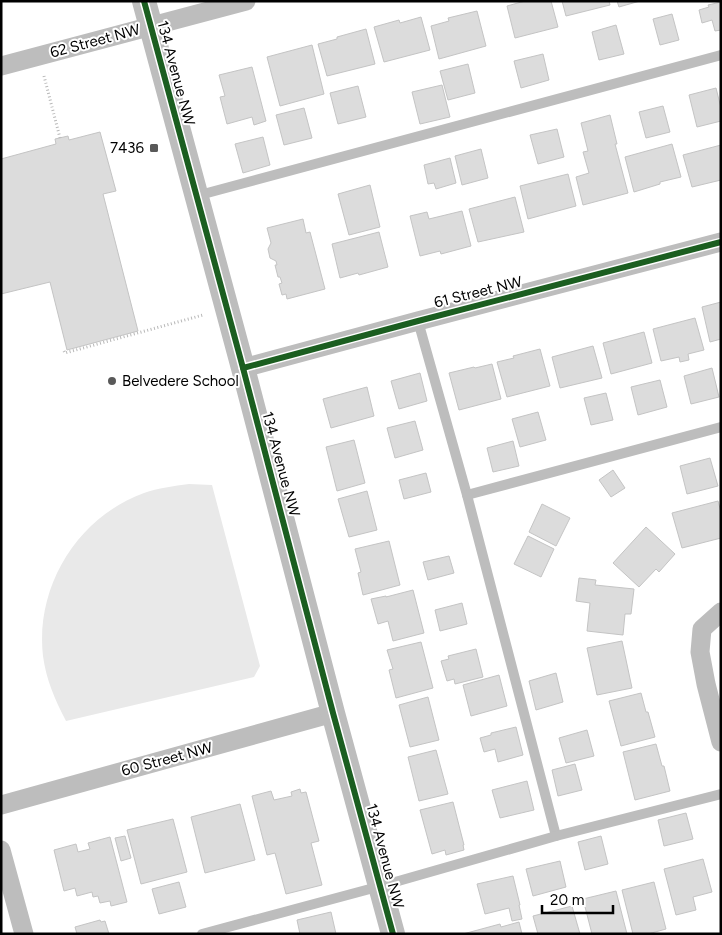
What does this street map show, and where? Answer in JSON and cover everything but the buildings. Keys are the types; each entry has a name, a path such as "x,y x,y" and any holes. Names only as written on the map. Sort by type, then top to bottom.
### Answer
{"street":[{"name":"134 Avenue NW","path":"144,1 393,934"},
{"name":"62 Street NW","path":"1,66 246,1"},
{"name":"61 Street NW","path":"243,368 418,320 721,242"},
{"path":"721,612 702,629 700,652 721,742"},
{"name":"60 Street NW","path":"1,805 333,713"},
{"path":"1,850 24,934"}],"lane":[{"path":"196,196 721,55"},
{"path":"418,320 467,495 556,836"},
{"path":"467,495 721,427"},
{"path":"205,933 381,886 556,836 721,794"}],"path":[{"path":"43,72 60,138"},
{"path":"64,351 65,353 203,315 205,323"}],"shaded area":[{"path":"189,484 212,485 260,666 254,677 66,721 46,673 43,656 42,630 46,604 54,580 66,557 81,537 99,519 120,504 149,491"}],"cycle path":[{"path":"144,1 393,934"},
{"path":"243,368 721,242"}],"place":[{"name":"7436","path":"154,148"},
{"name":"Belvedere School","path":"112,381"}]}
